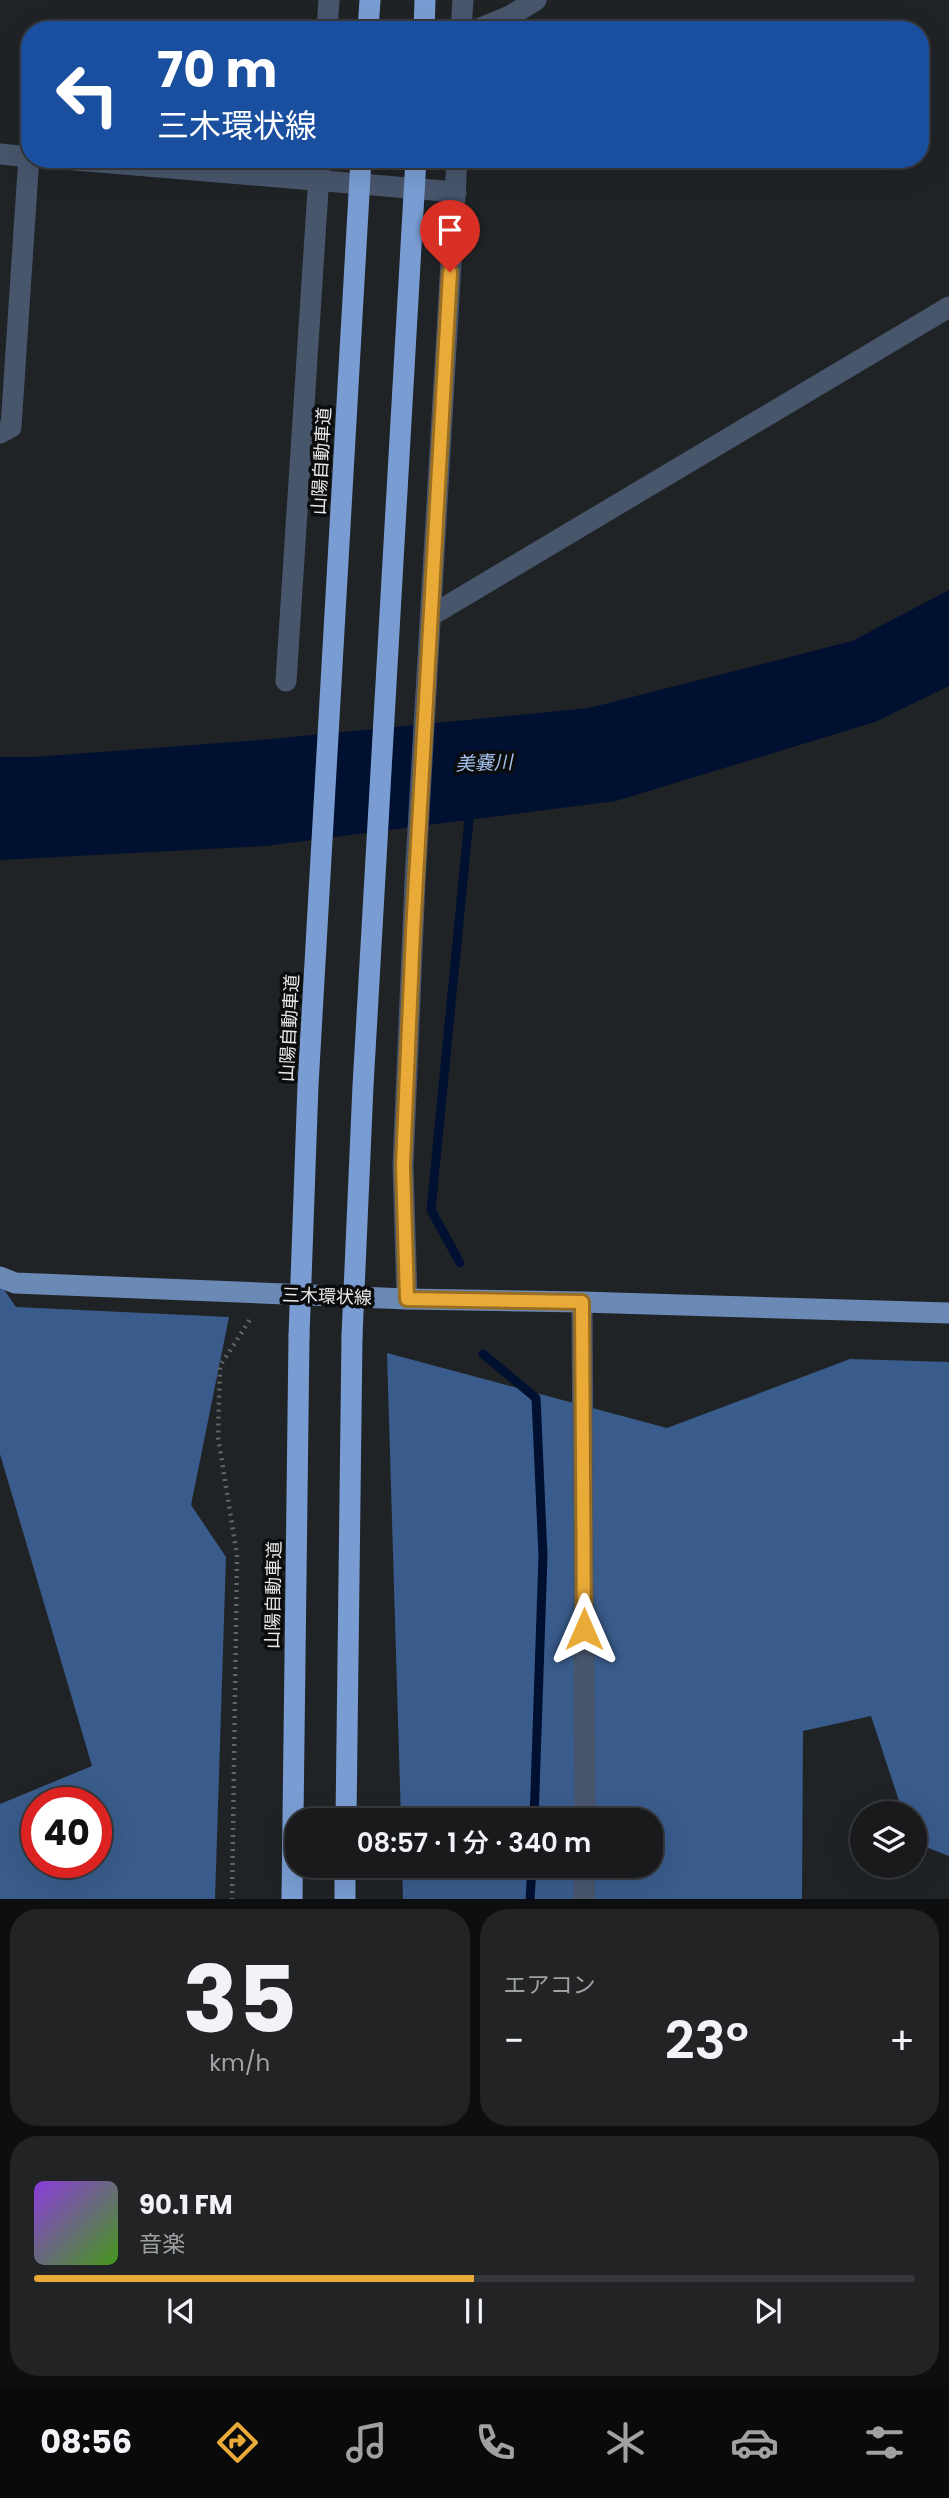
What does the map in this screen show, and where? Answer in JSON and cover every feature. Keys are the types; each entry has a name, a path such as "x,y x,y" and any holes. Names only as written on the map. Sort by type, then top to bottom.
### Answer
{"highway":[{"path":"369,21 370,0"},
{"path":"424,21 425,0"},
{"name":"山陽自動車道","path":"292,1899 299,1336 308,1085 360,168"},
{"path":"346,1808 352,1336 363,1086 415,168"},
{"path":"345,1878 345,1899"}],"main road":[{"name":"三木環状線","path":"0,1277 15,1283 260,1294 949,1313"}],"street":[{"path":"328,21 329,0"},
{"path":"462,21 463,0"},
{"path":"498,21 536,0"},
{"path":"0,154 21,155"},
{"path":"0,433 11,427 29,168"},
{"path":"272,168 319,170 456,192"},
{"path":"407,1299 403,1165 415,881 457,168"},
{"path":"286,681 319,170"},
{"path":"432,615 949,307"},
{"path":"582,1302 585,1808"},
{"path":"584,1899 585,1878"}],"path":[{"path":"232,1899 237,1555 218,1437 220,1366 252,1316 260,1294"}],"shaded area":[{"path":"0,1284 16,1307 229,1317 191,1505 226,1557 215,1899 0,1899 0,1804 21,1795 21,1878 112,1878 112,1787 41,1787 92,1766 0,1454"},
{"path":"387,1353 667,1428 850,1359 949,1362 949,1856 927,1848 927,1801 899,1801 871,1716 803,1731 802,1899 403,1899 402,1878 663,1878 663,1808 401,1808"}],"water":[{"name":"美嚢川","path":"949,590 949,686 875,722 616,801 265,846 0,860 0,757 34,757 260,740 589,708 852,641"}],"waterway":[{"path":"460,1263 431,1210 470,809"},
{"path":"483,1354 536,1398 543,1556 534,1808"},
{"path":"530,1899 531,1878"}],"route":[{"path":"450,272 416,854 403,1165 407,1299 582,1302 584,1629"}]}
